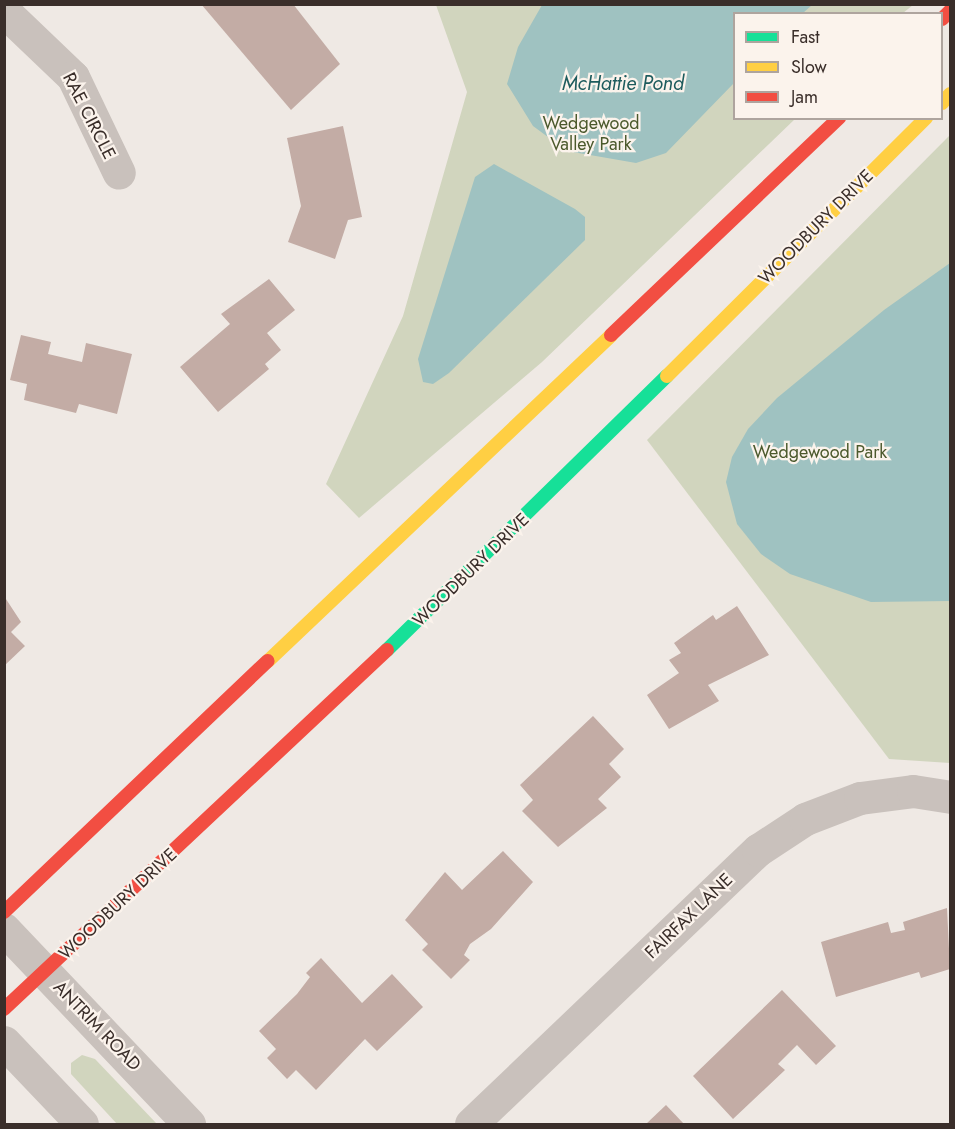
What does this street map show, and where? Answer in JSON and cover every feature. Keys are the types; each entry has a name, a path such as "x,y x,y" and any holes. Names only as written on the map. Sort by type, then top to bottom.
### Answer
{"main road":[{"path":"4,912 837,120"},
{"name":"WOODBURY DRIVE","path":"4,1009 473,568 924,120"}],"street":[{"name":"RAE CIRCLE","path":"4,11 73,77 118,173"},
{"name":"FAIRFAX LANE","path":"471,1125 758,850 805,819 860,798 913,791 951,797"},
{"name":"ANTRIM ROAD","path":"4,929 189,1125"},
{"path":"4,1042 82,1125"}],"green space":[{"name":"Wedgewood Valley Park","path":"436,5 913,5 904,12 733,12 733,120 794,120 542,362 359,518 326,484 403,316 467,92"},
{"name":"Wedgewood Park","path":"950,135 950,763 889,759 647,440"},
{"path":"82,1055 95,1059 157,1124 117,1124 71,1074 71,1063"}],"water":[{"name":"McHattie Pond","path":"542,4 812,5 804,12 733,12 733,84 666,153 636,163 567,151 533,126 507,84 518,47"},
{"path":"494,164 575,209 585,217 585,240 449,373 433,384 423,382 418,359 475,177"},
{"path":"950,263 950,601 871,602 790,574 761,554 737,524 726,482 732,457 748,429 777,398 884,310"}],"building":[{"path":"201,4 293,4 340,64 291,110"},
{"path":"343,126 362,217 348,220 335,259 288,242 301,206 287,138"},
{"path":"269,279 295,310 267,333 281,350 265,364 269,369 218,412 180,367 230,324 221,314"},
{"path":"21,335 51,342 48,354 82,362 86,343 132,354 117,414 79,404 76,413 24,400 27,384 10,380"},
{"path":"4,596 21,622 11,632 25,646 4,666"},
{"path":"737,606 769,655 708,685 719,701 669,729 647,695 679,673 669,660 681,653 674,643 713,615 716,620"},
{"path":"593,716 624,749 609,764 621,777 598,799 607,808 558,847 522,811 533,800 520,785"},
{"path":"503,851 533,882 491,929 470,944 464,955 470,960 451,979 422,950 428,944 405,920 445,872 462,890"},
{"path":"947,908 950,969 921,978 919,972 836,997 821,942 888,922 891,933 905,930 903,922"},
{"path":"321,958 362,1003 392,974 423,1007 377,1051 365,1039 316,1090 296,1070 287,1079 267,1058 276,1049 259,1031 297,994 310,977 306,973"},
{"path":"782,990 836,1046 816,1065 797,1045 778,1064 785,1070 733,1119 693,1076"},
{"path":"666,1105 684,1124 646,1124"}],"traffic: fast":[{"path":"387,650 667,376"}],"traffic: slow":[{"path":"943,102 950,94"},
{"path":"667,376 924,120"},
{"path":"268,661 611,335"}],"traffic: jam":[{"path":"943,18 950,11"},
{"path":"611,335 837,120"},
{"path":"4,1009 387,650"},
{"path":"4,912 268,661"}]}
